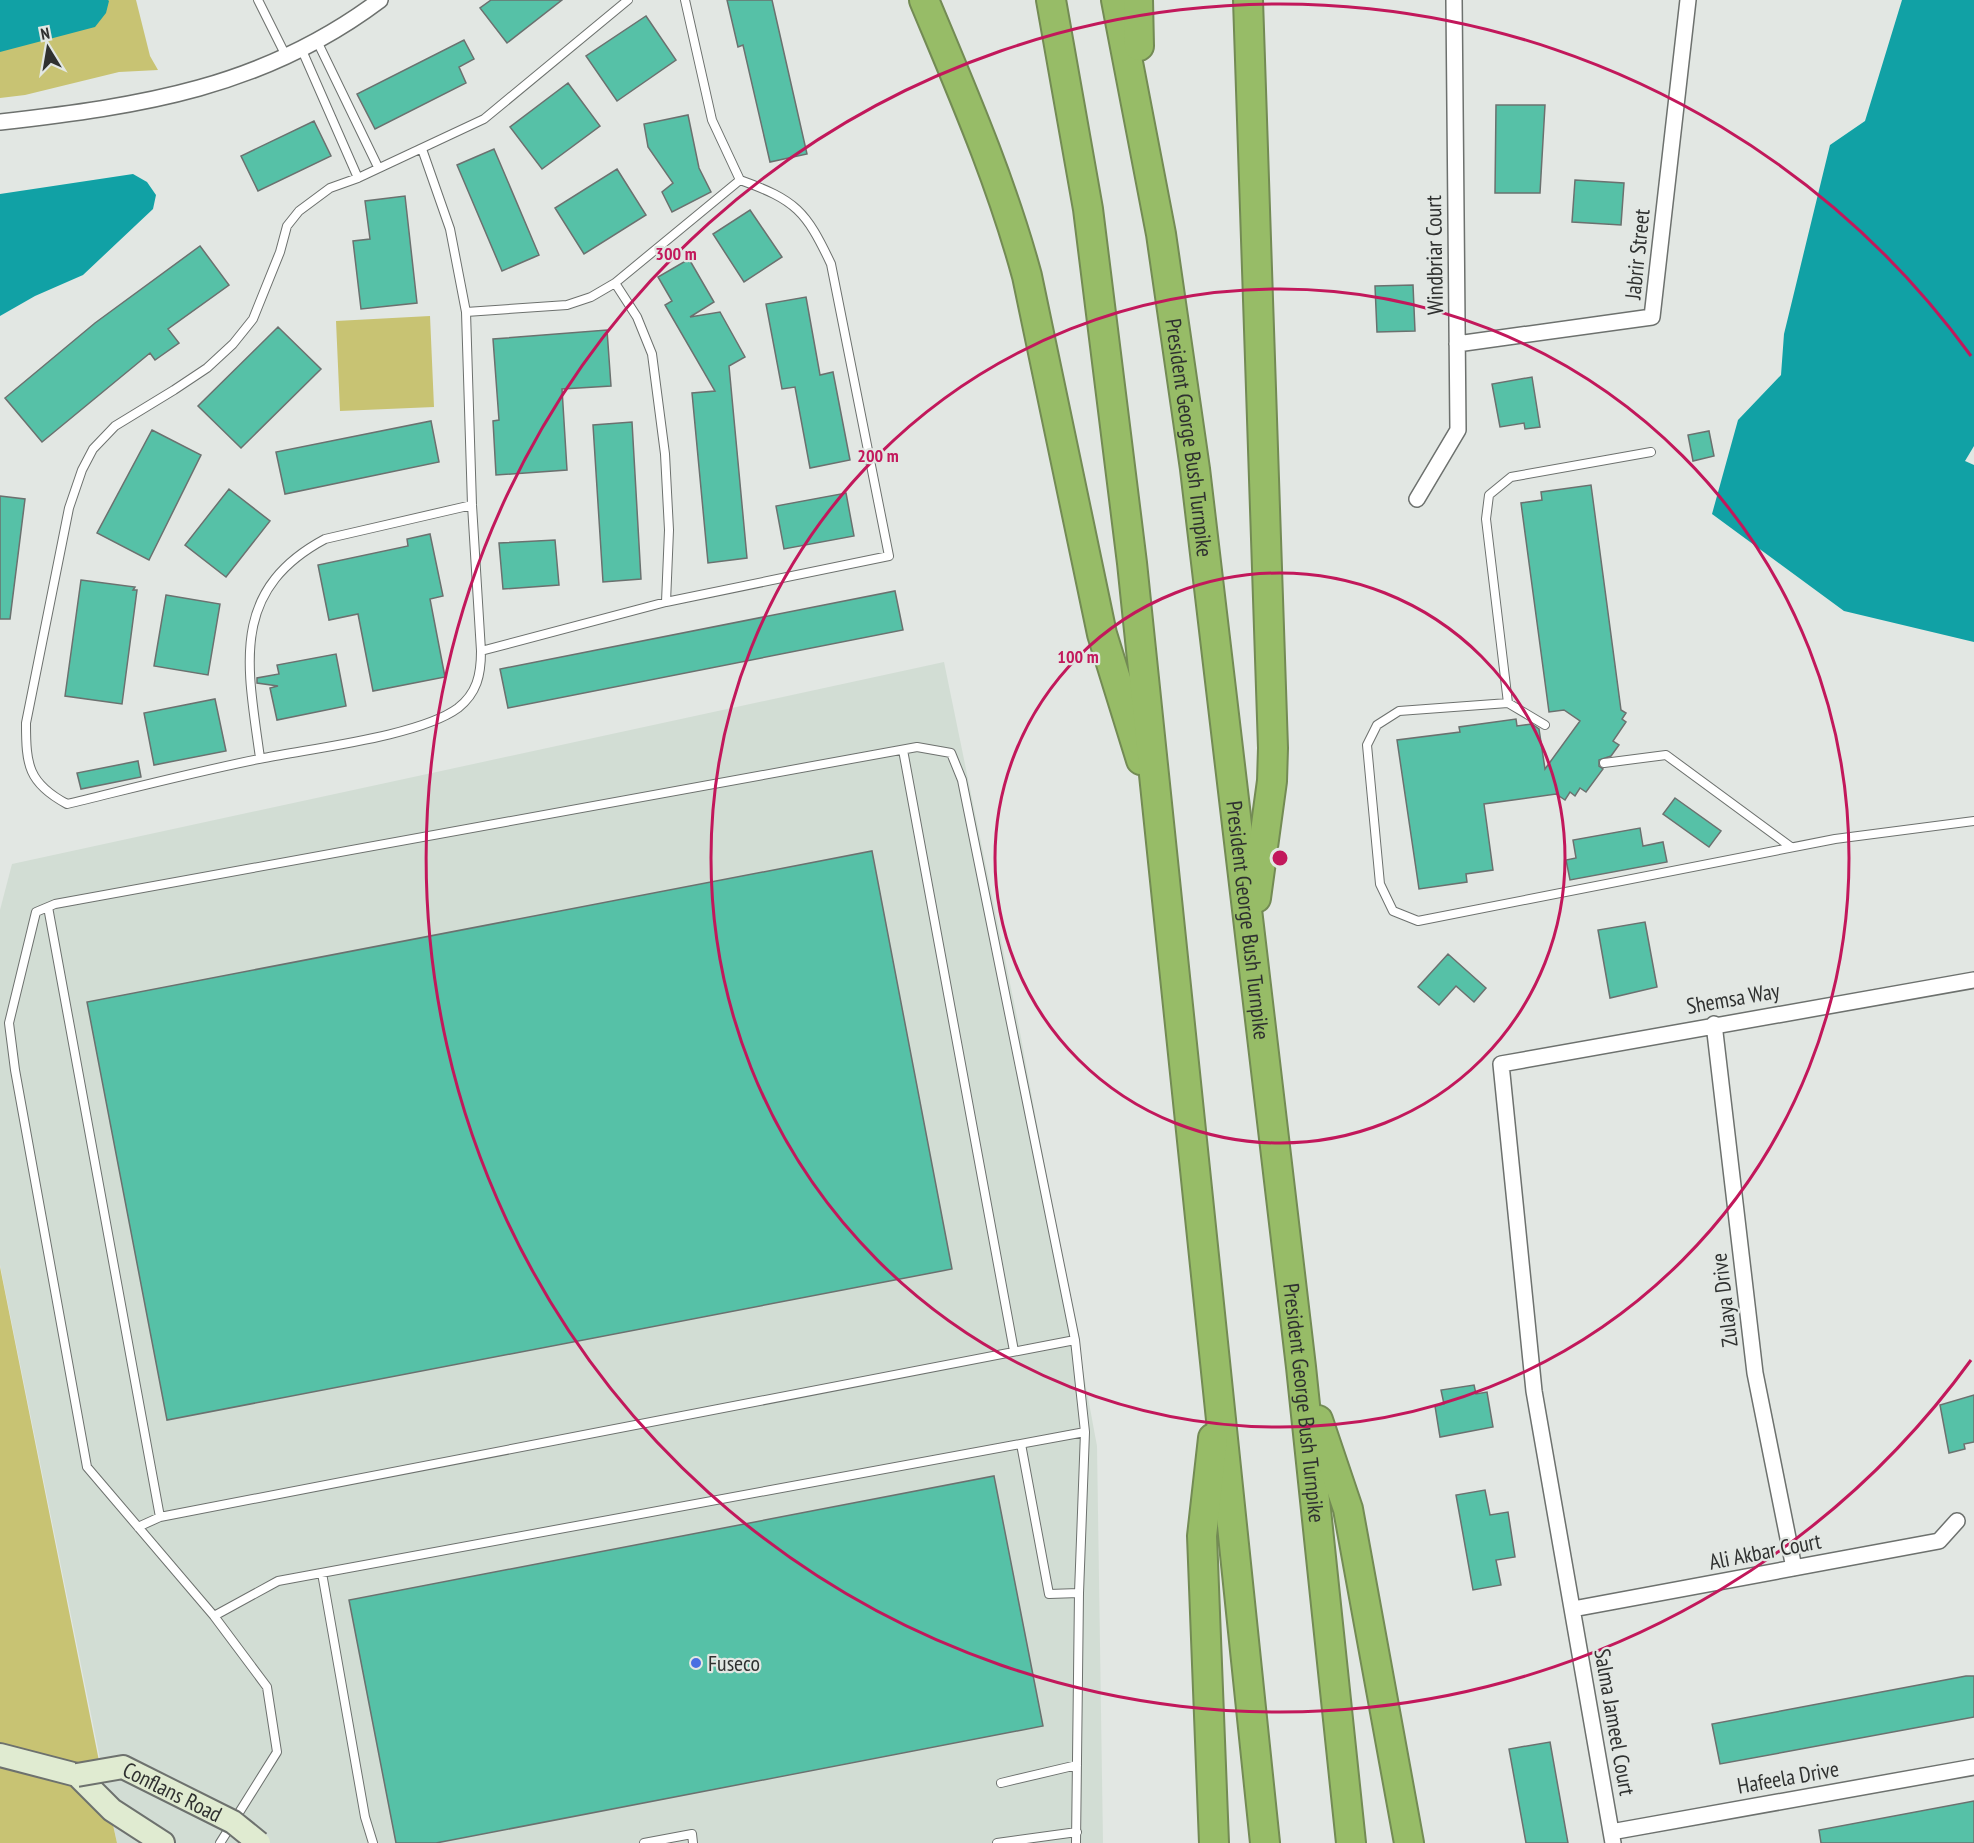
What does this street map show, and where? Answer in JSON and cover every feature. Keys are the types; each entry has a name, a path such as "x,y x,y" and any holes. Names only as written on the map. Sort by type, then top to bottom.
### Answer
{"highway":[{"path":"924,0 989,155 1012,219 1027,276 1102,634 1160,823"},
{"path":"1051,0 1096,260 1160,823 1266,1843"},
{"name":"President George Bush Turnpike","path":"1116,0 1177,330 1302,1367 1351,1843"},
{"path":"1138,0 1142,135"},
{"path":"1248,0 1273,748 1272,781 1253,918 1252,956"},
{"path":"1302,1367 1348,1509 1409,1843"},
{"path":"1214,1843 1202,1536 1218,1382"}],"street":[{"path":"0,122 99,111 185,94 226,82 286,56 349,24 380,0"},
{"name":"Windbriar Court","path":"1418,499 1458,430 1454,0"},
{"name":"Jabrir Street","path":"1457,344 1652,317 1688,0"},
{"name":"Shemsa Way","path":"1501,1064 1714,1024 1974,980"},
{"name":"Zulaya Drive","path":"1714,1024 1755,1373 1794,1568"},
{"name":"Salma Jameel Court","path":"1501,1064 1534,1391 1612,1837"},
{"name":"Ali Akbar Court","path":"1573,1609 1939,1541 1957,1521"},
{"name":"Conflans Road","path":"0,1755 77,1775 123,1767 233,1822 259,1843"},
{"name":"Hafeela Drive","path":"1612,1837 1974,1767"},
{"name":"Conflans Road","path":"77,1775 112,1810 163,1843"}],"lane":[{"path":"258,0 286,56"},
{"path":"422,148 450,229 466,312 472,505 481,651 481,671 470,698 442,718 412,728 260,758 67,804 48,794 34,779 26,755 26,723 69,508 82,470 93,449 115,426 199,374 233,344 253,319 280,252 287,226 299,211 330,188 358,178 378,167 484,119 628,0"},
{"path":"481,651 666,602 890,556 831,264 815,231 797,206 773,192 740,180 712,120 685,0"},
{"path":"317,41 378,167"},
{"path":"302,48 358,178"},
{"path":"466,312 567,305 591,297 615,283 740,180"},
{"path":"615,283 637,317 652,354 665,454 669,530 666,602"},
{"path":"1508,703 1486,519 1489,495 1511,477 1651,452"},
{"path":"260,758 248,667 249,647 257,610 276,578 306,549 325,539 472,505"},
{"path":"1545,725 1508,703 1399,711 1377,725 1367,746 1380,884 1393,911 1418,921 1835,839 1974,821"},
{"path":"220,1843 277,1752 267,1687 214,1616 87,1467 15,1070 9,1023 36,912 48,907 917,747 951,753 962,780 1075,1340 1085,1432 1079,1593 1076,1843"},
{"path":"903,750 1014,1351"},
{"path":"1604,763 1666,755 1791,848"},
{"path":"48,907 160,1517"},
{"path":"138,1527 160,1517 1075,1340"},
{"path":"214,1616 279,1581 1085,1432"},
{"path":"1021,1444 1050,1594 1079,1593"},
{"path":"322,1573 365,1817 373,1843"},
{"path":"1001,1783 1077,1765"},
{"path":"997,1843 1077,1832"},
{"path":"644,1843 692,1834 693,1843"}],"shaded area":[{"path":"0,0 136,0 150,56 158,70 119,72 25,95 0,98"},
{"path":"430,316 434,407 340,411 336,321"},
{"path":"944,662 1019,1027 1097,1446 1103,1843 117,1843 0,1265 0,910 12,864"},
{"path":"0,1267 100,1766 117,1843 0,1843"}],"water":[{"path":"0,0 109,1 106,13 95,27 0,52"},
{"path":"1902,0 1974,0 1974,446 1965,461 1974,465 1974,642 1844,611 1712,514 1738,420 1781,375 1784,334 1830,145 1865,121"},
{"path":"133,174 147,182 156,195 153,209 83,275 35,296 0,316 0,194"}],"building":[{"path":"491,0 562,0 507,43 480,8"},
{"path":"727,0 772,0 807,154 770,162 743,45 738,47"},
{"path":"646,16 676,60 617,101 586,56"},
{"path":"464,40 474,59 459,67 466,83 375,129 357,94"},
{"path":"568,83 600,126 542,169 510,127"},
{"path":"1496,105 1545,105 1540,193 1495,193"},
{"path":"688,115 699,168 711,192 672,212 662,192 673,183 648,147 644,124"},
{"path":"314,121 331,156 258,191 241,156"},
{"path":"494,149 539,255 502,271 457,165"},
{"path":"617,169 646,215 584,254 555,208"},
{"path":"1575,180 1624,183 1621,225 1572,222"},
{"path":"405,196 417,303 361,309 353,241 370,239 365,201"},
{"path":"750,210 782,257 744,282 713,234"},
{"path":"200,246 229,285 168,329 179,343 155,360 150,353 42,442 5,398 95,323"},
{"path":"689,259 714,302 690,317 720,312 745,357 729,366 747,558 708,563 692,393 715,391 665,305 672,301 658,277"},
{"path":"1413,285 1415,331 1377,332 1375,286"},
{"path":"806,297 820,375 833,372 850,460 810,468 795,387 782,389 766,304"},
{"path":"278,327 321,369 241,448 198,406"},
{"path":"607,330 611,386 562,389 567,470 496,475 493,421 499,420 493,339"},
{"path":"1532,377 1540,427 1525,429 1524,423 1500,427 1492,384"},
{"path":"431,421 439,462 285,494 276,452"},
{"path":"632,422 641,579 603,582 593,425"},
{"path":"152,430 201,455 149,560 97,533"},
{"path":"1709,431 1714,456 1693,461 1688,435"},
{"path":"1591,485 1621,710 1626,713 1622,719 1626,722 1613,741 1619,745 1611,756 1599,760 1599,766 1603,769 1586,792 1580,788 1575,796 1570,792 1565,800 1556,794 1484,804 1493,870 1466,874 1467,882 1419,889 1397,740 1460,732 1459,727 1516,719 1517,726 1532,724 1539,729 1545,769 1580,721 1564,710 1549,712 1521,503 1542,500 1541,492"},
{"path":"229,489 270,521 226,577 185,545"},
{"path":"846,493 854,536 784,549 776,506"},
{"path":"0,496 25,499 10,619 0,619"},
{"path":"430,534 443,596 430,599 445,677 373,691 358,614 329,620 318,565 408,546 407,539"},
{"path":"555,540 559,585 503,589 499,543"},
{"path":"81,580 135,587 133,590 137,590 122,704 65,696"},
{"path":"895,591 903,630 508,708 500,669"},
{"path":"166,595 220,604 208,675 154,666"},
{"path":"336,654 346,706 277,720 270,688 278,686 257,683 257,678 279,674 277,665"},
{"path":"215,699 226,751 154,765 144,713"},
{"path":"138,761 141,777 81,789 77,773"},
{"path":"1675,798 1721,831 1709,847 1663,814"},
{"path":"1640,828 1643,846 1663,842 1667,862 1570,880 1566,860 1576,858 1573,840"},
{"path":"872,851 952,1269 167,1420 87,1002"},
{"path":"1645,922 1657,987 1610,998 1598,930"},
{"path":"1448,954 1486,988 1474,1002 1456,986 1439,1005 1418,987"},
{"path":"1474,1385 1476,1394 1487,1392 1493,1427 1440,1437 1435,1406 1444,1404 1441,1390"},
{"path":"1974,1395 1974,1442 1964,1444 1965,1449 1949,1453 1940,1405"},
{"name":"Fuseco","path":"994,1476 1043,1726 436,1843 396,1843 349,1600"},
{"path":"1485,1490 1490,1515 1508,1512 1515,1557 1496,1560 1501,1585 1473,1590 1456,1495"},
{"path":"1974,1676 1974,1717 1720,1764 1712,1724"},
{"path":"1550,1742 1568,1843 1526,1843 1509,1749"},
{"path":"1974,1801 1974,1843 1821,1843 1819,1830"}],"place":[{"name":"Fuseco","path":"696,1663"}]}
